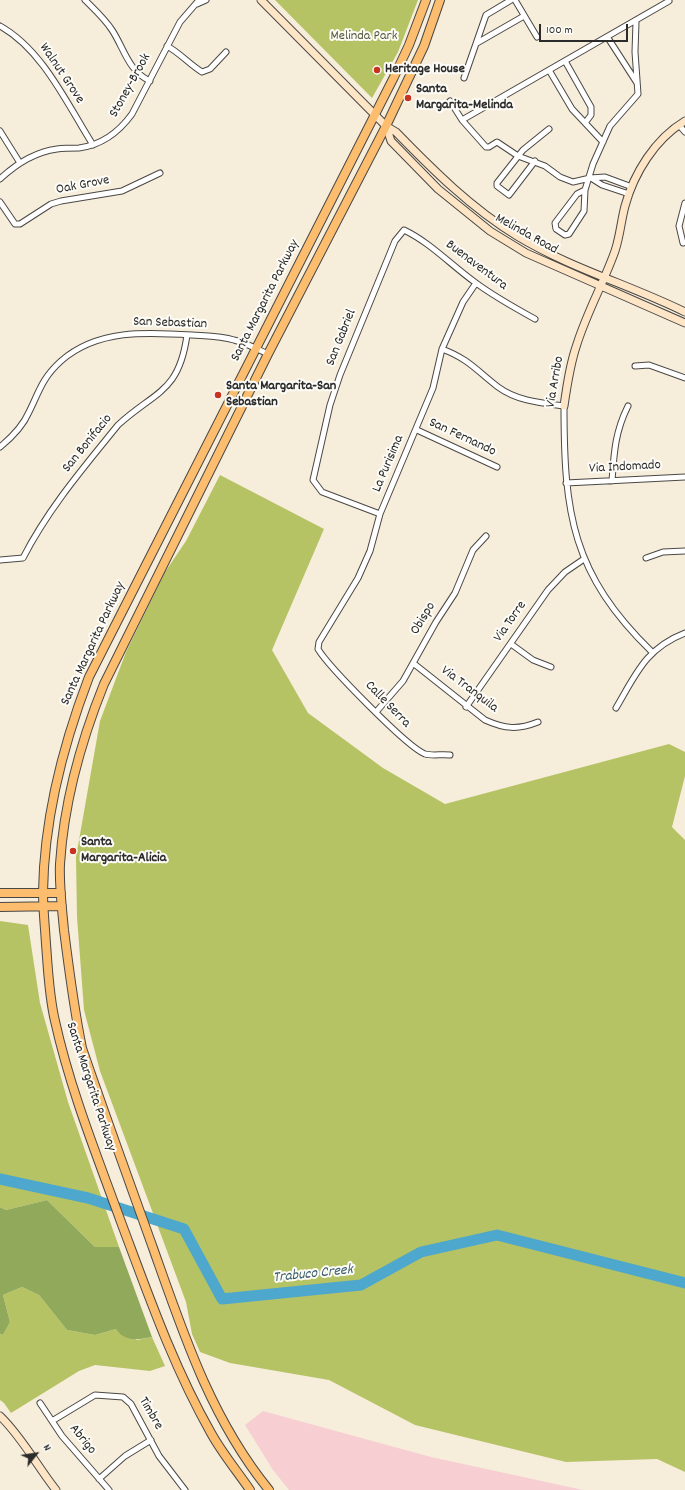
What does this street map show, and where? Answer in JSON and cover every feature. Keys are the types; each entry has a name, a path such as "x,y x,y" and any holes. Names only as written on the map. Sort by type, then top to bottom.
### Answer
{"main road":[{"name":"Melinda Road","path":"261,0 375,116 386,126 396,132 460,193 495,222 541,249 685,312"},
{"name":"Santa Margarita Parkway","path":"250,1490 212,1434 184,1383 159,1325 65,1060 54,1019 47,965 43,893 48,824 74,716 89,677 375,116 409,45 426,0"},
{"name":"Santa Margarita Parkway","path":"269,1490 234,1438 210,1397 200,1376 99,1100 82,1048 74,1007 62,906 60,864 64,827 77,765 89,720 116,658 203,487 268,354 386,126 424,46 440,0"},
{"name":"Via Arribo","path":"564,406 568,377 577,344 615,250 629,194 649,156 662,140 682,123"},
{"name":"Melinda Road","path":"386,126 391,140 438,189 490,231 526,253 685,323"},
{"path":"0,893 61,893"},
{"path":"0,907 62,906"},
{"path":"0,1416 10,1425 56,1490"}],"street":[{"path":"85,0 112,29 133,69 143,78 150,81"},
{"name":"Stoney-Brook","path":"0,179 20,163 33,156 56,149 93,145 109,138 123,127 150,81 180,22 196,1 206,0"},
{"path":"464,78 486,15 511,0"},
{"path":"515,0 537,37"},
{"path":"462,120 636,22 669,1"},
{"path":"477,43 524,16"},
{"path":"585,190 577,194 555,223 556,229 565,235 569,234 584,211 585,190 590,178 594,159 614,120 638,94 635,52 636,22"},
{"name":"Walnut Grove","path":"0,26 18,38 35,54 93,145"},
{"path":"608,38 637,83"},
{"path":"167,46 202,72 210,70 226,52"},
{"path":"565,61 591,107 591,115 585,123"},
{"path":"549,70 572,109 603,142"},
{"path":"450,101 462,120 486,147 489,148 497,142 518,156 546,166 560,177 573,182 590,178 605,177 632,187"},
{"path":"682,123 685,132"},
{"path":"535,161 508,195 496,184 518,156 549,129"},
{"path":"0,131 20,163"},
{"name":"Oak Grove","path":"0,202 11,221 15,224 20,224 51,204 122,191 160,173"},
{"path":"590,178 602,185 629,194"},
{"path":"683,243 678,226 685,203"},
{"name":"Buenaventura","path":"404,230 418,236 498,299 535,319"},
{"name":"San Gabriel","path":"380,514 322,492 313,480 330,405 340,375 388,255 395,241 404,230"},
{"name":"La Purisima","path":"319,651 319,642 358,578 370,551 380,514 417,430 433,388 442,349 463,302 476,283"},
{"name":"San Sebastian","path":"0,447 20,428 29,413 34,398 44,380 61,361 84,346 110,336 135,333 228,338 268,354"},
{"name":"San Bonifacio","path":"0,560 23,558 35,535 49,514 118,425 131,413 162,392 172,381 184,353 187,335"},
{"path":"442,349 466,360 510,394 521,399 564,406"},
{"path":"635,366 649,365 685,378"},
{"name":"Via Arribo","path":"564,406 566,483 570,513 578,545 603,596 617,616 652,652"},
{"path":"612,481 614,445 621,421 628,406"},
{"name":"San Fernando","path":"417,430 497,467"},
{"name":"Via Indomado","path":"566,483 685,477"},
{"name":"Obispo","path":"376,712 403,681 436,622 455,593 473,550 486,536"},
{"path":"646,558 663,552 685,551"},
{"name":"Via Torre","path":"466,706 548,590 565,572 584,559"},
{"path":"616,708 652,652 661,644 685,633"},
{"path":"511,644 533,660 551,667"},
{"name":"Calle Serra","path":"319,651 376,712 412,746 426,754 450,754"},
{"name":"Via Tranquila","path":"413,662 485,720 498,726 524,728 538,722"},
{"name":"Timbre","path":"52,1421 95,1395 124,1397 130,1404 159,1456 185,1490"},
{"name":"Abrigo","path":"40,1403 62,1436 109,1490"},
{"path":"99,1479 125,1456 151,1440"}],"shaded area":[{"path":"263,1411 431,1457 583,1490 289,1490 273,1470 245,1425"}],"green space":[{"name":"Melinda Park","path":"275,0 418,0 398,52 372,98"},
{"path":"220,475 324,529 272,650 308,713 383,768 445,804 669,744 685,752 685,776 672,827 685,840 685,1472 657,1459 566,1462 415,1425 329,1380 230,1363 200,1352 192,1334 186,1302 100,1071 84,1010 77,917 76,857 100,721 126,652 165,572 186,541"},
{"path":"0,921 28,925 40,1003 68,1102 119,1247 95,1247 47,1200 6,1210 0,1207"},
{"path":"47,1200 95,1247 119,1247 152,1337 132,1339 123,1336 116,1329 95,1335 67,1330 39,1295 22,1287 3,1295 10,1322 3,1335 0,1334 0,1207 6,1210"},
{"path":"22,1287 39,1295 67,1330 95,1335 116,1329 137,1340 152,1337 165,1366 150,1371 95,1365 79,1371 11,1413 0,1400 0,1334 3,1335 10,1322 3,1295"}],"waterway":[{"name":"Trabuco Creek","path":"0,1179 88,1198 184,1229 222,1299 361,1285 421,1252 497,1235 685,1283"}],"place":[{"name":"Heritage House","path":"377,70"},
{"name":"Santa Margarita-Melinda","path":"408,98"},
{"name":"Santa Margarita-San Sebastian","path":"218,395"},
{"name":"Santa Margarita-Alicia","path":"73,851"}]}
